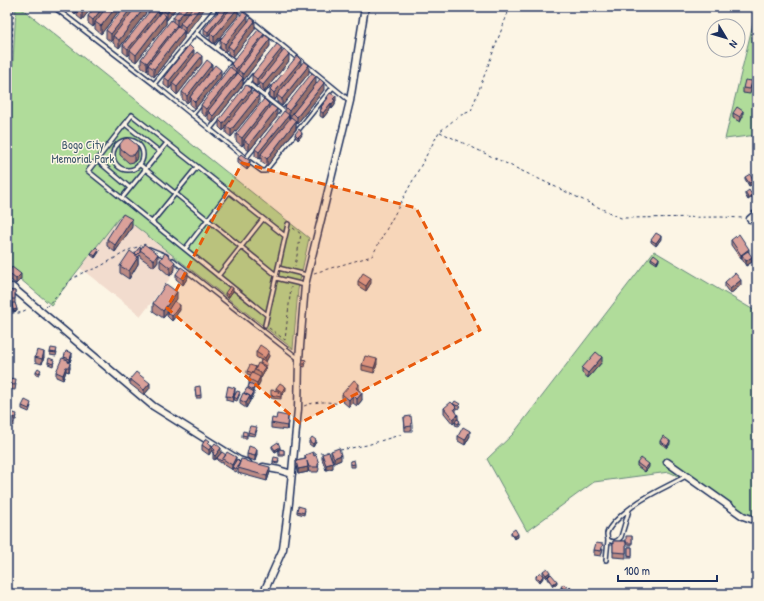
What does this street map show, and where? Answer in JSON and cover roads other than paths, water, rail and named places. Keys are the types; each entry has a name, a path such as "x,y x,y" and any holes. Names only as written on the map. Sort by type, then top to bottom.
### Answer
{"street":[{"path":"263,594 283,549 298,409 299,359 305,285 350,101 365,7"},
{"path":"750,219 757,213"},
{"path":"12,287 153,406 239,460 292,474"},
{"path":"667,462 743,516 757,521"}],"lane":[{"path":"54,7 154,84 262,171 265,171 333,87"},
{"path":"154,84 217,7"},
{"path":"235,7 350,101"},
{"path":"239,20 244,14"},
{"path":"257,34 262,29"},
{"path":"196,33 234,62"},
{"path":"216,48 225,37"},
{"path":"275,48 279,43"},
{"path":"192,115 239,57"},
{"path":"293,63 297,58"},
{"path":"210,129 257,71"},
{"path":"311,78 315,72"},
{"path":"248,82 283,111"},
{"path":"265,96 274,85"},
{"path":"246,158 288,106"},
{"path":"267,315 88,171 132,115 285,236"},
{"path":"125,124 160,152"},
{"path":"128,140 140,147 142,156 139,164 132,169 127,170 118,167 113,160 116,146 119,143 128,140"},
{"path":"111,142 116,146"},
{"path":"122,198 167,143"},
{"path":"97,160 130,188"},
{"path":"139,164 276,276 305,285"},
{"path":"152,222 197,167"},
{"path":"185,249 229,192"},
{"path":"218,276 263,219"},
{"path":"265,325 288,224"},
{"path":"141,246 166,256 183,267 299,359"},
{"path":"278,268 308,275"},
{"path":"606,560 608,540 607,534 610,526 644,498 667,488 686,476"},
{"path":"608,540 615,542 621,537 629,510"}],"park label":[{"name":"Bogo City Memorial Park","path":"83,152"}]}
